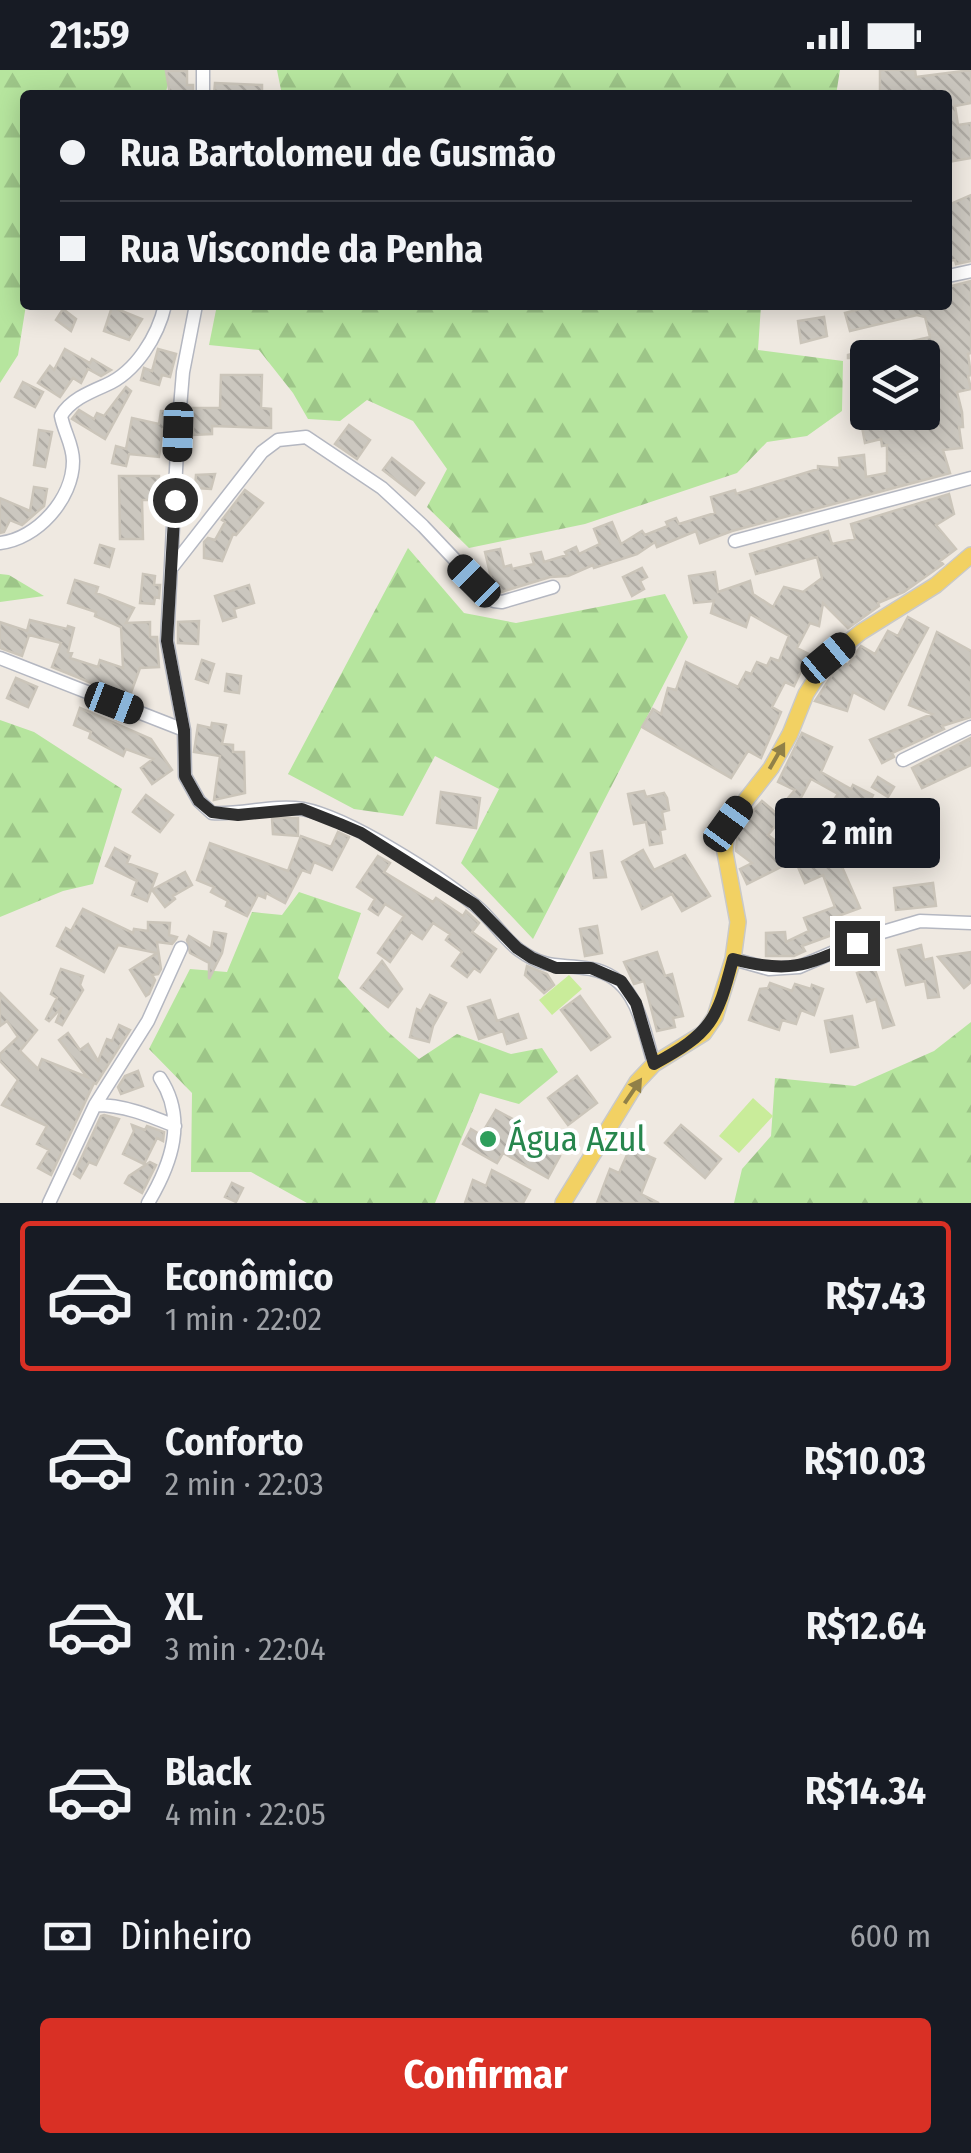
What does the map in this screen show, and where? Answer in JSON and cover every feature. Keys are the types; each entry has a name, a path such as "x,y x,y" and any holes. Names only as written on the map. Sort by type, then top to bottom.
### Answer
{"main road":[{"path":"562,1203 637,1082 654,1064 704,1032 724,993 738,922 725,852 728,824 771,768 828,658 936,584 971,555"}],"street":[{"path":"0,543 28,536 52,511 70,478 72,447 61,416 64,410 108,384 139,358 158,330 164,310"},
{"path":"195,310 183,372 167,641 184,730 185,776 199,801 212,812 238,815 302,809 361,833 474,904 532,958 556,968 591,968 621,981 636,1003 654,1064"},
{"path":"172,568 262,452 278,440 306,437 382,488 494,601 553,587"},
{"path":"735,541 971,478"},
{"path":"0,658 184,730"},
{"path":"902,760 971,728"},
{"path":"733,959 769,968 799,967 876,934 920,921 971,923"},
{"path":"49,1203 95,1105 148,1022 180,948"},
{"path":"148,1203 169,1160 175,1126 170,1093 160,1078"},
{"path":"95,1105 126,1108 175,1126"}],"green space":[{"path":"0,70 172,70 166,90 20,90 20,310 25,310 18,355 0,383"},
{"path":"277,70 840,70 837,90 281,90"},
{"path":"216,310 761,310 758,350 843,361 842,411 807,436 767,442 737,473 585,524 469,548 427,507 447,469 413,421 367,400 340,421 308,419 259,350 209,345"},
{"path":"408,548 464,613 516,623 665,594 688,637 533,939 461,863 499,789 435,756 403,816 354,809 288,774"},
{"path":"0,574 9,575 44,596 0,602"},
{"path":"0,720 34,732 122,789 93,884 63,891 0,917"},
{"path":"299,892 361,913 338,978 419,1059 457,1034 511,1054 542,1048 558,1072 519,1104 480,1093 435,1203 307,1203 251,1172 191,1172 192,1093 149,1049 190,969 227,972 252,912 282,915"},
{"path":"569,975 582,989 552,1015 539,1000"},
{"path":"971,1022 971,1203 734,1203 742,1169 771,1136 775,1078 855,1086 934,1051"},
{"path":"753,1098 773,1116 739,1153 719,1136"}],"building":[{"path":"880,70 915,70 916,77 971,70 971,103 955,106 958,125 971,123 971,158 952,161 952,90 880,90"},
{"path":"166,71 187,71 187,85 193,85 193,90 169,90"},
{"path":"215,83 262,85 262,90 214,90"},
{"path":"971,195 971,261 956,264 952,260 952,203"},
{"path":"971,281 971,389 957,392 962,412 962,448 943,450 950,473 700,543 696,531 657,547 655,542 637,554 568,576 550,577 501,592 493,586 485,552 500,549 504,567 511,565 512,569 534,564 531,554 541,552 544,562 567,555 565,552 576,547 579,554 600,544 594,529 612,522 621,544 642,531 645,535 668,526 666,522 676,518 679,524 715,513 711,497 735,490 736,494 818,466 840,468 839,458 864,455 866,477 887,473 887,445 882,446 881,439 865,443 863,430 940,430 940,340 917,340 930,337 925,317 917,315 850,331 845,313 952,310 952,286"},
{"path":"62,310 76,319 71,331 56,320"},
{"path":"111,310 142,319 129,340 104,331"},
{"path":"824,317 827,336 801,343 798,321"},
{"path":"65,349 111,370 101,376 88,369 81,383 73,378 60,397 38,383 50,366 54,370"},
{"path":"158,349 176,354 170,377 162,375 159,385 141,380 144,368 152,371"},
{"path":"221,375 262,375 261,408 271,409 271,428 212,426 212,434 193,435 193,428 188,428 190,408 220,408"},
{"path":"23,382 43,392 35,407 15,397"},
{"path":"126,387 131,391 105,439 72,419 79,410 94,419 97,413 104,416"},
{"path":"161,411 170,412 159,457 129,454 126,466 112,463 116,446 126,449 132,418 159,424"},
{"path":"349,425 370,440 357,459 335,444"},
{"path":"39,430 52,432 45,467 34,465"},
{"path":"392,458 424,483 415,495 383,470"},
{"path":"215,474 211,489 195,488 196,475"},
{"path":"119,476 159,476 159,500 142,500 143,539 120,539"},
{"path":"34,487 47,489 44,506 22,525 10,520 0,533 0,498 30,511"},
{"path":"245,490 263,503 233,534 222,561 204,558 204,542 208,538 215,540 225,522 222,520"},
{"path":"949,494 954,514 936,525 956,549 940,561 943,564 904,592 878,603 848,628 823,603 819,626 810,623 797,648 809,654 794,686 785,682 772,707 781,712 761,758 748,751 731,778 642,727 653,709 661,714 668,688 676,690 686,662 738,687 757,662 767,666 771,658 779,661 789,636 750,614 746,627 711,613 714,601 694,603 689,576 715,572 718,592 750,581 753,594 773,607 784,587 803,592 822,578 817,557 756,574 750,554 828,531 832,544 855,539 851,524"},
{"path":"100,545 114,549 109,567 95,563"},
{"path":"642,568 647,577 640,581 644,589 632,596 623,577"},
{"path":"143,574 155,576 154,585 160,585 154,604 140,603"},
{"path":"75,580 98,587 96,593 134,608 126,623 150,622 150,637 157,637 159,667 140,668 129,698 52,667 61,643 29,635 22,656 0,648 0,622 27,631 30,620 67,629 68,626 74,628 70,658 98,667 100,660 123,668 121,627 95,616 96,612 68,603"},
{"path":"249,585 254,603 234,609 236,617 223,621 215,596"},
{"path":"908,617 928,628 884,709 853,692 847,711 815,701 842,662 848,665 861,646 875,654 888,631 898,636"},
{"path":"199,621 198,644 178,643 178,622"},
{"path":"937,632 971,651 971,717 942,726 944,729 892,753 894,757 882,763 870,740 932,714 909,705"},
{"path":"202,660 214,664 208,683 196,679"},
{"path":"227,674 241,676 239,693 225,691"},
{"path":"16,678 37,687 28,707 7,698"},
{"path":"80,708 151,739 172,770 152,784 141,768 153,759 126,749 123,756 89,738 91,732 74,725"},
{"path":"212,723 226,725 222,744 233,745 233,752 244,752 245,793 214,800 220,756 194,752 198,725 211,728"},
{"path":"802,733 832,747 821,772 851,789 853,785 873,795 855,833 838,841 831,826 820,819 838,794 811,779 796,807 811,820 800,833 776,812 795,790 778,782"},
{"path":"971,738 971,765 922,788 912,768"},
{"path":"878,777 894,787 888,797 872,787"},
{"path":"644,791 646,797 664,793 667,798 669,810 662,812 665,829 660,830 662,843 650,845 646,822 634,824 628,794"},
{"path":"441,792 480,798 476,828 437,823"},
{"path":"146,795 173,815 160,832 133,812"},
{"path":"762,801 782,818 768,835 785,848 790,845 797,859 747,884 740,869 752,863 736,851 738,828"},
{"path":"272,818 298,818 298,836 273,834"},
{"path":"876,819 888,848 873,854 860,826"},
{"path":"338,832 349,837 332,870 314,862 310,873 302,870 285,903 266,893 265,898 258,895 247,916 226,906 228,901 211,892 214,887 197,880 210,843 288,871 301,836 331,847"},
{"path":"115,848 130,856 127,863 157,874 147,901 132,895 137,881 106,866"},
{"path":"643,850 654,870 685,855 710,896 682,911 672,894 642,909 622,862"},
{"path":"602,851 606,877 594,878 591,853"},
{"path":"836,853 860,908 830,919 835,934 802,946 805,951 794,956 766,956 766,933 785,932 786,942 809,931 804,918 835,907 823,875 805,883 798,867"},
{"path":"378,856 390,863 384,872 433,902 436,898 463,916 466,911 479,923 472,932 496,949 480,972 474,968 467,977 452,966 462,952 446,940 450,934 433,923 422,939 411,932 390,962 378,953 404,916 385,904 378,915 369,909 375,899 357,887"},
{"path":"185,872 192,885 173,896 175,899 165,907 152,890"},
{"path":"933,883 936,906 896,910 894,888"},
{"path":"83,909 133,933 134,929 148,931 148,922 170,923 169,935 177,937 172,944 157,942 161,969 152,975 155,980 149,994 146,996 130,970 157,953 118,945 104,972 57,946"},
{"path":"597,926 602,953 585,956 580,929"},
{"path":"214,932 226,934 209,979 209,963 190,953 187,940 189,936 211,949"},
{"path":"921,945 924,960 932,958 939,997 928,998 925,981 906,985 898,950"},
{"path":"657,952 665,976 672,974 683,1016 673,1018 675,1027 657,1031 644,981 634,984 624,962"},
{"path":"971,952 971,982 964,988 938,957"},
{"path":"382,961 402,989 388,1007 361,988"},
{"path":"527,966 547,974 554,985 544,993 525,975"},
{"path":"874,967 894,1025 883,1028 876,999 867,1002 857,973"},
{"path":"61,969 83,976 83,990 62,1025 56,1022 62,1007 49,1021 46,1019 57,998 51,994"},
{"path":"770,983 792,991 795,984 823,989 814,1015 801,1010 796,1024 782,1020 779,1030 749,1020 760,989 768,988"},
{"path":"0,993 37,1030 20,1051 38,1069 42,1059 87,1077 59,1040 68,1033 80,1050 88,1044 98,1061 107,1039 112,1041 119,1025 130,1030 94,1083 51,1175 38,1168 49,1150 37,1144 47,1126 2,1105 18,1080 0,1061 0,1054 18,1037 7,1021 0,1026"},
{"path":"430,995 446,1003 429,1042 410,1037 417,1009 421,1011"},
{"path":"580,996 610,1037 591,1050 561,1010"},
{"path":"490,1000 497,1021 518,1014 526,1038 507,1044 503,1031 479,1039 468,1007"},
{"path":"852,1016 858,1047 831,1052 825,1021"},
{"path":"138,1071 143,1086 121,1094 118,1087 125,1076"},
{"path":"577,1076 597,1103 568,1125 548,1098"},
{"path":"496,1110 520,1123 515,1132 560,1156 548,1178 503,1153 497,1163 463,1144 471,1129 481,1135"},
{"path":"104,1115 119,1119 96,1165 89,1162 80,1178 74,1174"},
{"path":"132,1125 164,1132 163,1141 157,1138 144,1164 123,1154 134,1131"},
{"path":"681,1125 721,1159 705,1178 665,1143"},
{"path":"630,1148 655,1159 641,1194 659,1203 597,1203 610,1169 619,1173"},
{"path":"150,1162 156,1165 142,1193 125,1183 129,1176"},
{"path":"492,1170 530,1190 523,1203 465,1203 473,1180 486,1186"},
{"path":"232,1183 243,1188 236,1202 225,1197"}],"place":[{"name":"Água Azul","path":"488,1139"}],"route":[{"path":"175,500 167,622 169,664 184,730 185,776 199,801 212,812 238,815 302,809 320,815 361,833 474,904 508,940 532,958 556,968 591,968 621,981 636,1003 654,1064 704,1032 715,1017 733,959 769,968 799,967 857,943"}]}
